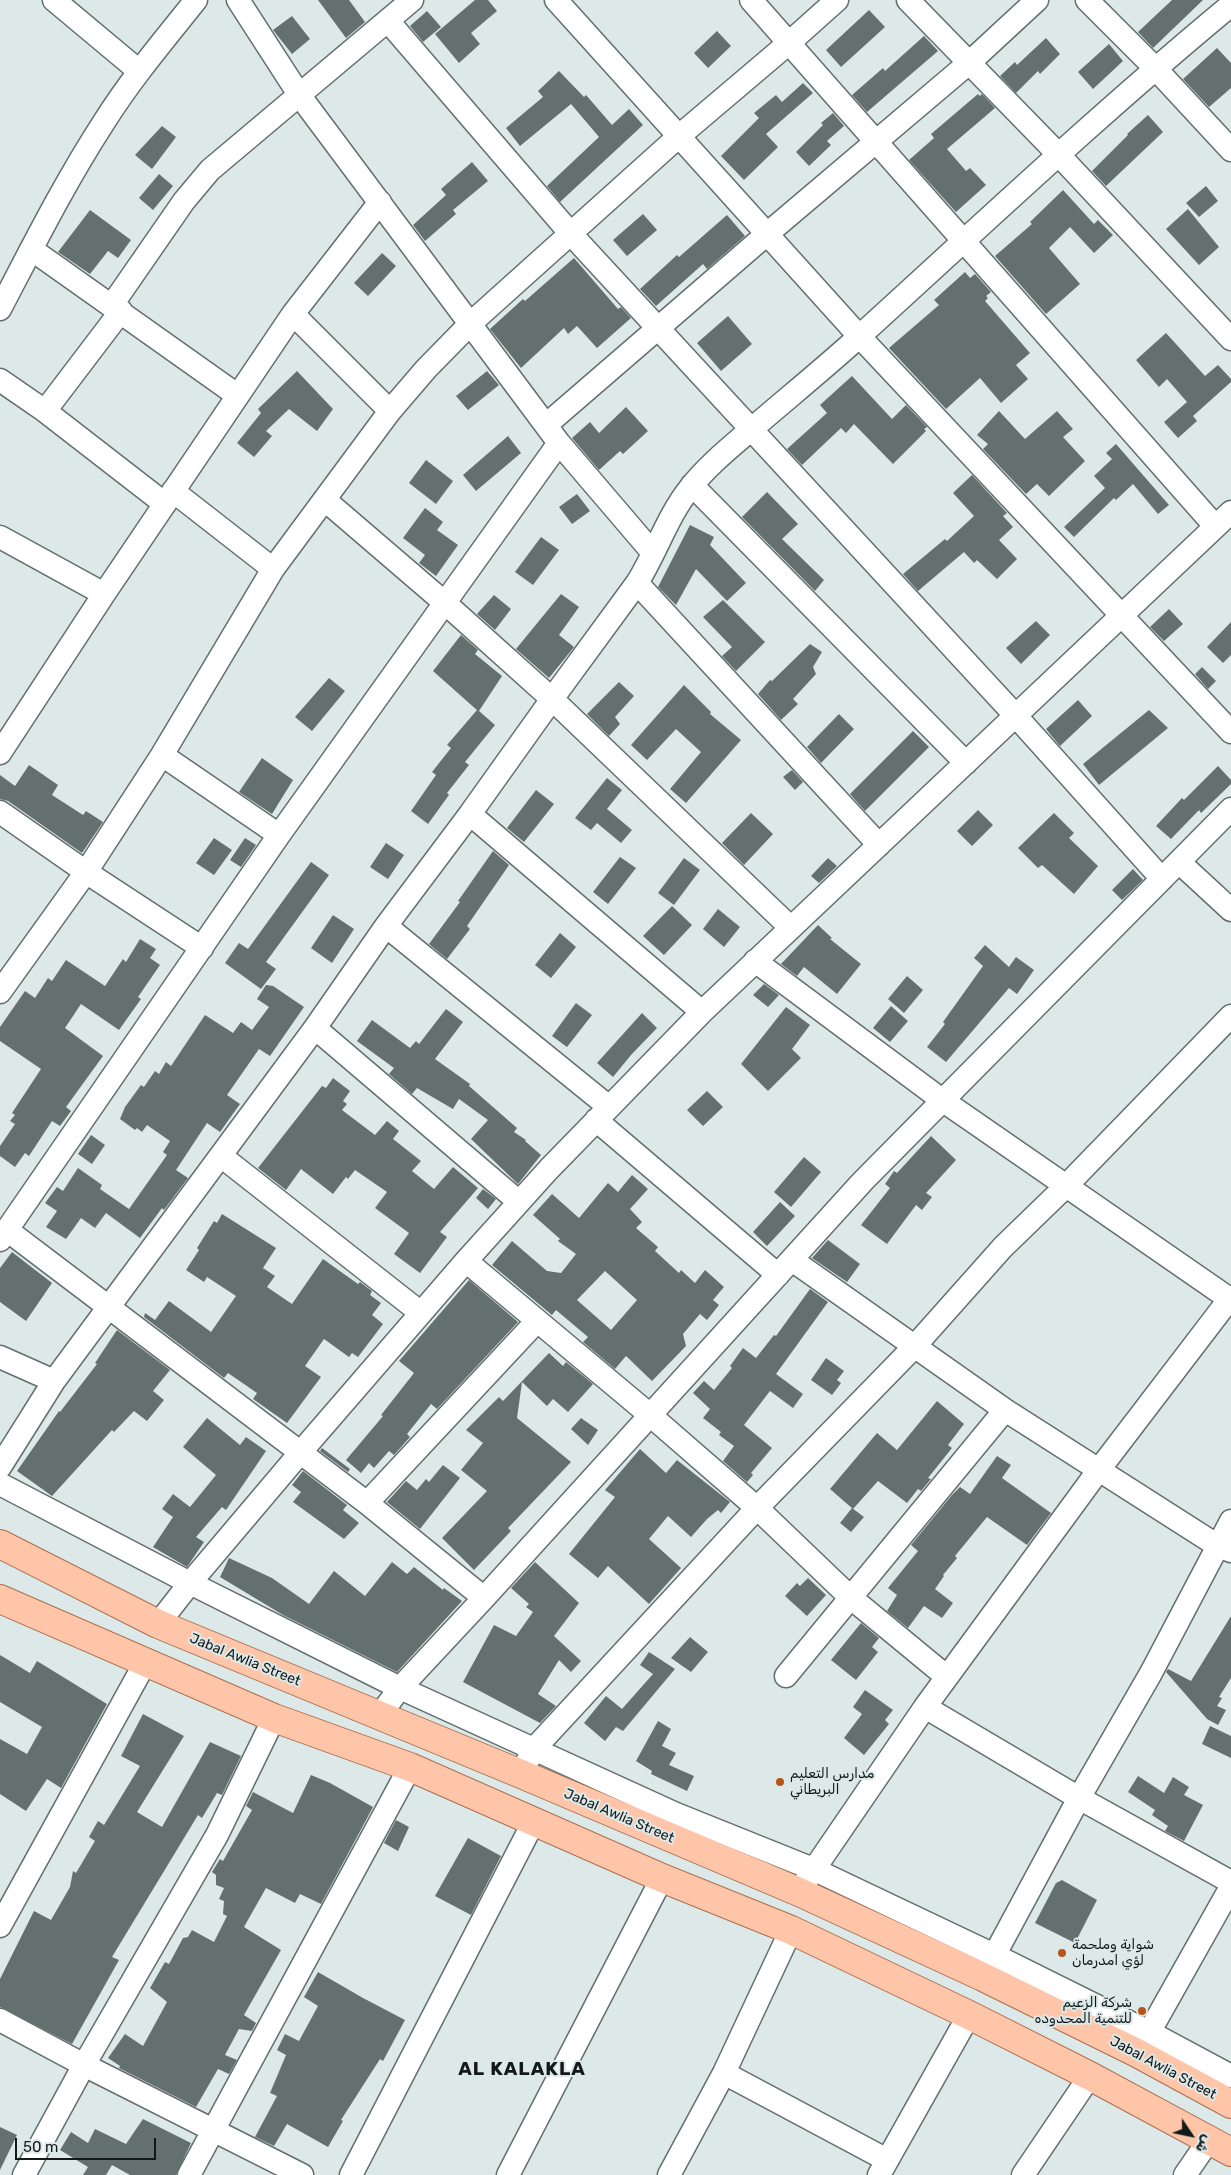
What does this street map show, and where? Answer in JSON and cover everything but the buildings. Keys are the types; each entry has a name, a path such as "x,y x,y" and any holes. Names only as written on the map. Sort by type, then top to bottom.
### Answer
{"main road":[{"name":"Jabal Awlia Street","path":"3,1543 158,1624 521,1774 799,1892 989,1966 1143,2042 1231,2104"},
{"path":"0,1599 274,1718 410,1767 662,1878 791,1930 969,2015 1090,2076 1220,2146"}],"street":[{"path":"54,0 140,71"},
{"path":"0,309 31,249 104,122 140,71 196,0"},
{"path":"238,0 300,96 553,434 653,552"},
{"path":"45,412 116,308 184,201 205,176 412,0"},
{"path":"556,0 860,336 1231,732"},
{"path":"158,1624 190,1583 300,1453 466,1261 603,1114 702,1012 790,927 1223,519 963,242 790,42 751,0"},
{"path":"0,992 86,872 162,755 273,569 390,411 426,369 471,324 678,137 837,0"},
{"path":"908,0 1058,154 1231,339"},
{"path":"484,1598 367,1503 110,1306 3,1235 279,835 445,603 553,434 659,328 970,62 1038,0"},
{"path":"1087,0 1155,68 1231,150"},
{"path":"0,1467 54,1381 315,1028 386,926 470,814 637,583 677,505 692,485 718,458 860,336 1058,154 1155,68 1231,5"},
{"path":"388,21 570,234 1015,715 1162,878"},
{"path":"0,753 237,395 293,314 380,202"},
{"path":"31,249 237,395"},
{"path":"293,314 390,411"},
{"path":"0,380 273,569"},
{"path":"692,485 966,762"},
{"path":"325,500 445,603 552,699 790,927"},
{"path":"0,537 104,594"},
{"path":"637,583 878,845"},
{"path":"162,755 279,835"},
{"path":"379,1716 400,1688 863,1181 1231,809"},
{"path":"0,812 86,872 202,948"},
{"path":"470,814 702,1012"},
{"path":"1179,862 1231,910"},
{"path":"386,926 603,1114 785,1267 914,1347 1098,1471 1225,1548"},
{"path":"756,961 942,1100 1065,1187 1230,1299 1098,1471 947,1677 813,1869 799,1892"},
{"path":"521,1774 533,1750 757,1508 914,1347 1004,1247 1231,1016"},
{"path":"315,1028 519,1202"},
{"path":"221,1156 422,1313"},
{"path":"466,1261 650,1415 757,1508 850,1597 947,1677"},
{"path":"367,1503 537,1321"},
{"path":"0,1356 54,1381"},
{"path":"786,1676 1005,1410"},
{"path":"0,1484 190,1583 400,1688 676,1814 813,1869 989,1966 1079,1798 1225,1548 1231,1521"},
{"path":"0,1926 145,1663"},
{"path":"925,1708 1079,1798 1231,1882"},
{"path":"24,2175 84,2066 217,1835 274,1718"},
{"path":"189,2175 410,1767"},
{"path":"350,2175 534,1821"},
{"path":"508,2175 662,1878"},
{"path":"1231,1886 1143,2042 1231,2076"},
{"path":"669,2175 724,2073 791,1930"},
{"path":"724,2073 883,2168 969,2015"},
{"path":"0,2020 84,2066 302,2175"},
{"path":"1023,2175 1090,2076"},
{"path":"1184,2175 1220,2146"}],"place":[{"name":"مدارس التعليم البريطاني","path":"780,1782"},
{"name":"شواية وملحمة لؤي امدرمان","path":"1062,1953"},
{"name":"شركة الزعيم للتنمية المحدوده","path":"1142,2011"}],"district":[{"name":"AL KALAKLA","path":"522,2070"}]}
